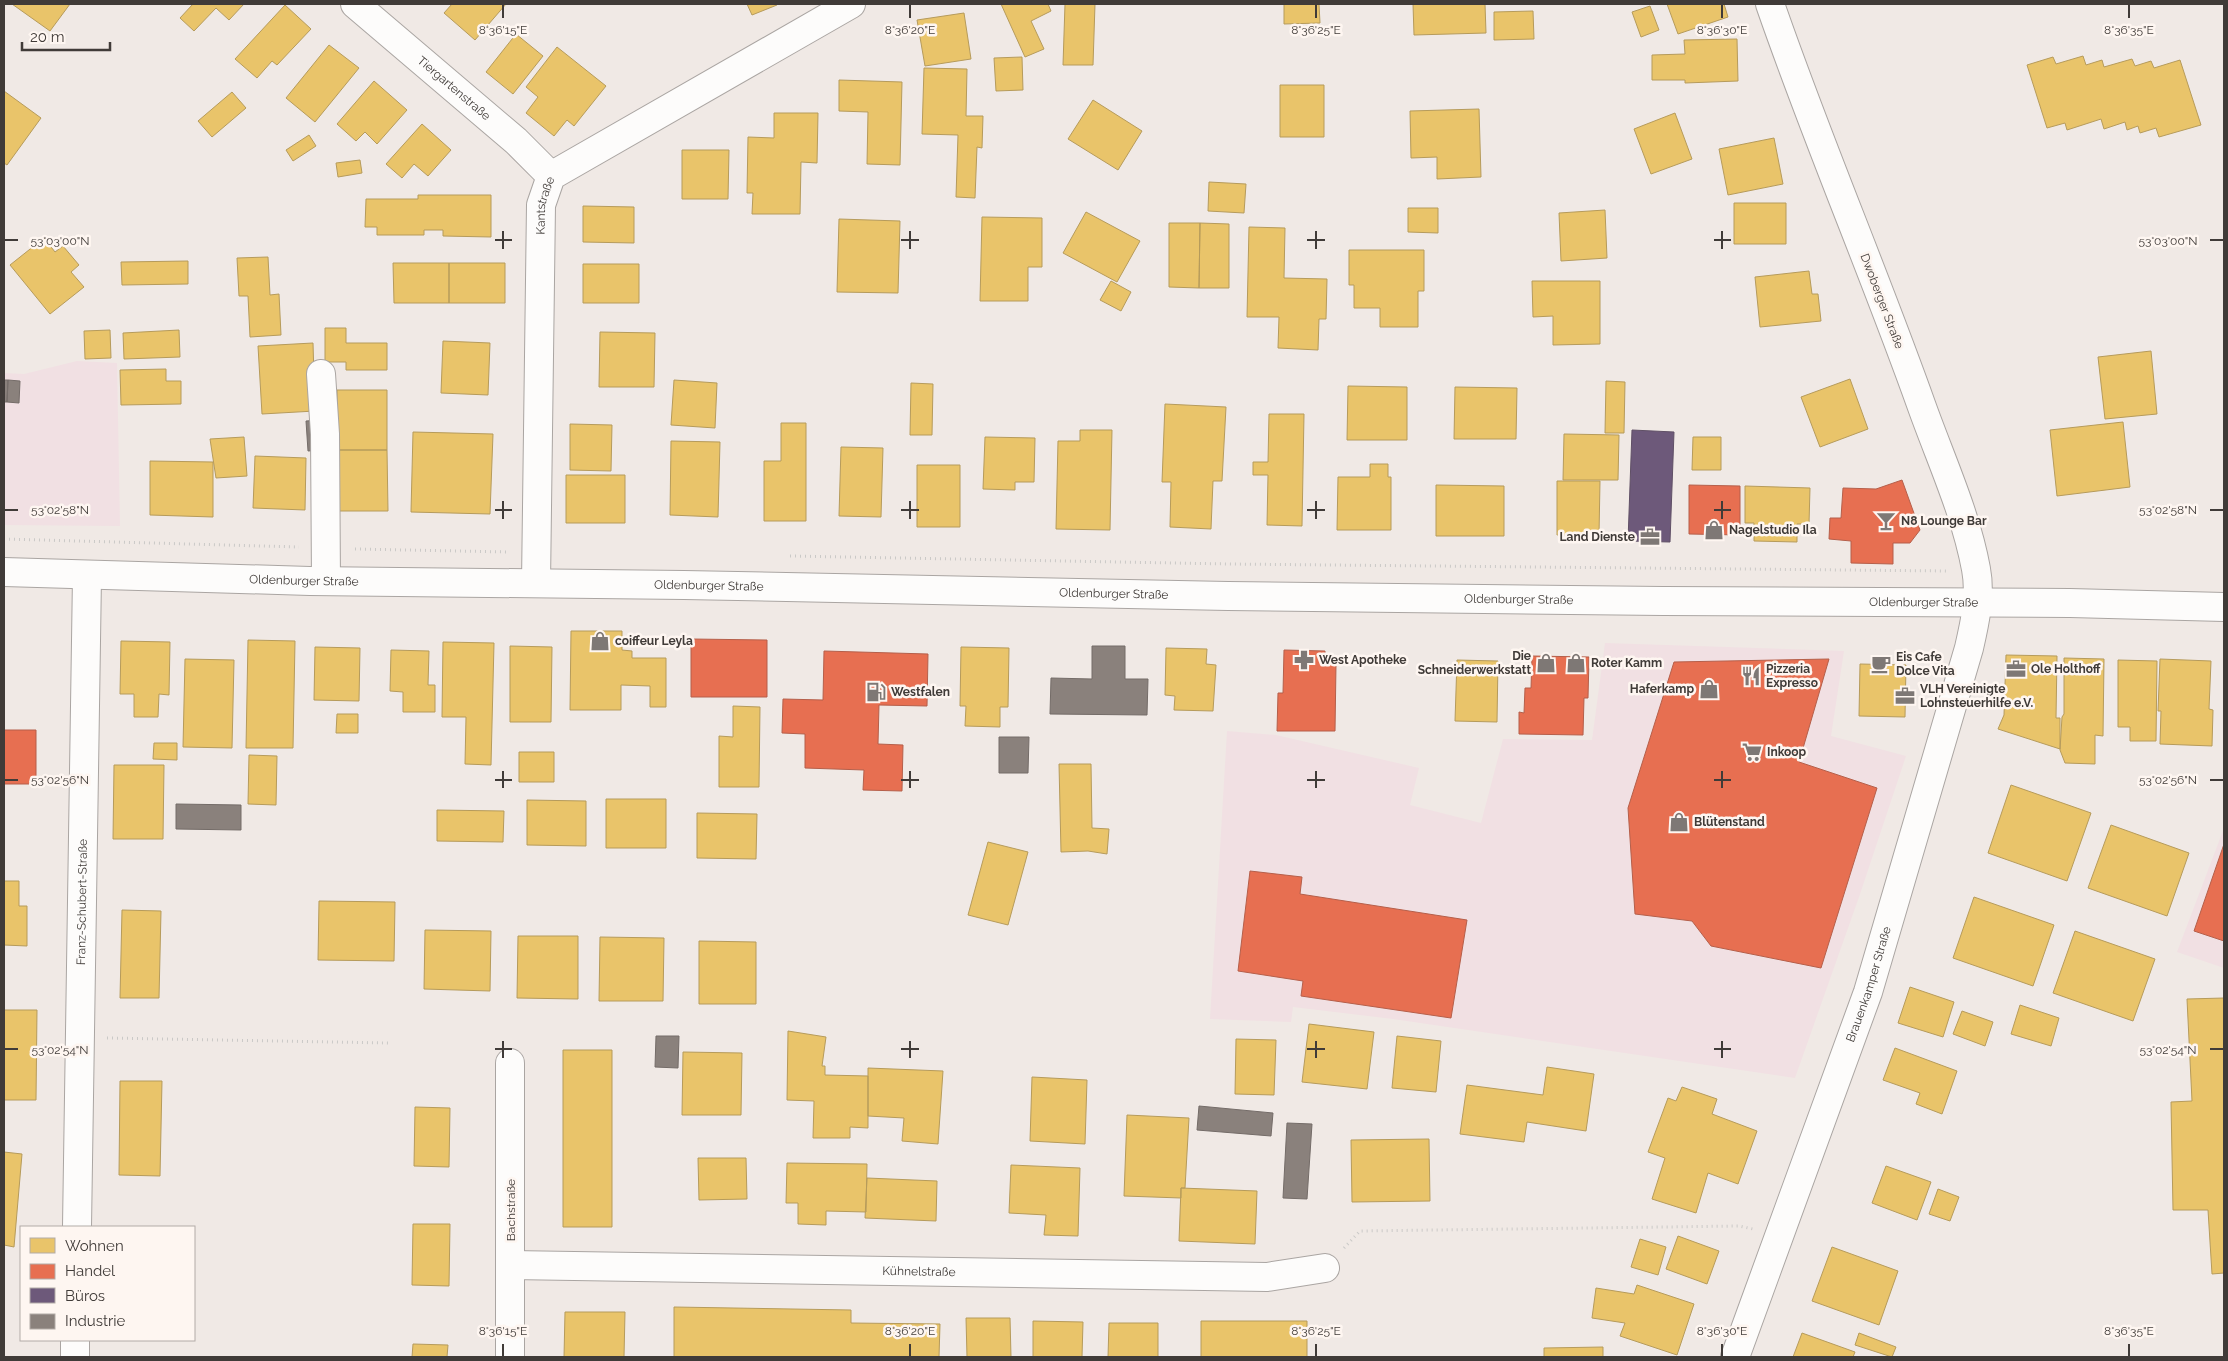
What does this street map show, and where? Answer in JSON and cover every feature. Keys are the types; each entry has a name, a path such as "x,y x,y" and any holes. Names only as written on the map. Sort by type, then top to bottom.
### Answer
{"street":[{"name":"Tiergartenstraße","path":"355,4 516,141 551,176"},
{"name":"Dwoberger Straße","path":"1770,4 1801,93 1912,379 1963,522 1976,571 1977,602"},
{"name":"Kantstraße","path":"536,583 541,205 551,176 838,7"},
{"path":"321,374 325,434 326,581"},
{"name":"Oldenburger Straße","path":"4,572 87,576 326,581 1290,597 1977,602 2224,606"},
{"name":"Franz-Schubert-Straße","path":"76,1226 87,576"},
{"name":"Brauenkamper Straße","path":"1735,1357 1868,992 1970,648 1977,602"},
{"name":"Bachstraße","path":"510,1063 510,1357"},
{"name":"Kühnelstraße","path":"511,1264 1267,1277 1325,1268"},
{"path":"75,1341 75,1357"}],"path":[{"path":"4,539 537,552"},
{"path":"784,556 1422,566 1976,571"},
{"path":"79,1037 389,1043"},
{"path":"1325,1268 1360,1231 1739,1226 1779,1235"}],"shaded area":[{"path":"77,361 117,363 120,526 4,525 4,373 24,374"},
{"path":"1605,643 1844,651 1831,736 1906,756 1859,897 1795,1078 1393,1019 1293,1007 1291,1022 1210,1019 1227,731 1276,735 1419,768 1410,805 1481,823 1503,739 1592,740"},
{"path":"2224,828 2224,968 2177,952"}],"building: Wohnen":[{"path":"12,4 70,4 50,31"},
{"path":"193,4 244,4 229,20 216,8 194,31 180,18"},
{"path":"452,4 506,4 475,40 444,13"},
{"path":"747,4 776,4 777,5 752,15"},
{"path":"1001,4 1048,4 1051,11 1031,21 1044,49 1025,57"},
{"path":"1065,4 1095,4 1093,65 1063,65"},
{"path":"1284,4 1319,4 1320,23 1284,24"},
{"path":"1413,4 1485,4 1486,33 1414,35"},
{"path":"1667,4 1724,4 1728,17 1678,34"},
{"path":"285,5 311,29 277,65 272,61 257,78 235,59"},
{"path":"1650,6 1659,30 1641,37 1632,12"},
{"path":"1533,11 1534,39 1494,40 1494,12"},
{"path":"964,13 971,59 925,66 917,20"},
{"path":"516,34 543,56 513,94 486,72"},
{"path":"1737,39 1738,81 1685,83 1685,80 1652,80 1652,55 1685,54 1684,40"},
{"path":"329,45 359,68 315,122 286,98"},
{"path":"557,47 606,86 574,126 567,120 554,136 526,113 538,97 526,87"},
{"path":"2083,56 2086,65 2102,60 2104,67 2132,59 2135,66 2151,61 2154,68 2180,60 2201,125 2159,137 2156,128 2140,133 2138,126 2127,130 2125,122 2104,129 2101,119 2067,130 2065,123 2047,128 2027,65 2053,57 2056,64"},
{"path":"1022,57 1023,90 996,91 994,58"},
{"path":"924,68 967,69 966,116 983,116 982,148 977,147 975,198 956,197 958,135 922,134"},
{"path":"839,80 902,82 900,165 867,164 868,112 839,111"},
{"path":"374,81 407,110 377,144 365,132 356,141 337,124"},
{"path":"1280,85 1324,85 1324,137 1280,137"},
{"path":"4,91 41,118 7,165 4,163"},
{"path":"232,92 246,108 212,137 198,121"},
{"path":"1093,100 1142,131 1118,170 1068,139"},
{"path":"1479,109 1481,177 1437,179 1437,157 1411,158 1410,111"},
{"path":"774,113 818,113 817,163 801,162 800,214 752,214 753,193 747,193 748,137 774,138"},
{"path":"1675,113 1692,159 1651,174 1634,129"},
{"path":"422,124 451,150 428,176 414,164 402,178 386,164"},
{"path":"309,135 316,146 293,161 286,150"},
{"path":"1774,138 1783,184 1728,195 1719,149"},
{"path":"682,150 729,150 728,199 682,199"},
{"path":"360,160 362,173 338,177 336,163"},
{"path":"1209,182 1246,184 1244,213 1208,211"},
{"path":"418,195 491,195 491,237 443,236 443,230 424,230 424,235 377,235 377,227 365,227 366,199 418,199"},
{"path":"1734,203 1786,203 1786,244 1734,244"},
{"path":"583,206 634,207 634,243 583,242"},
{"path":"1408,208 1438,208 1438,233 1408,232"},
{"path":"1605,210 1607,258 1561,261 1559,213"},
{"path":"1086,212 1140,241 1117,282 1063,253"},
{"path":"982,217 1042,218 1042,267 1028,267 1028,301 980,301"},
{"path":"839,219 900,221 898,293 837,292"},
{"path":"1169,223 1200,223 1199,288 1169,287"},
{"path":"1200,223 1229,224 1229,288 1199,288"},
{"path":"1249,227 1285,228 1284,278 1327,279 1326,319 1319,319 1318,350 1278,348 1279,317 1247,317"},
{"path":"44,238 55,252 63,246 79,265 71,272 84,287 50,314 10,265"},
{"path":"1349,250 1424,250 1424,291 1418,291 1418,327 1380,327 1380,308 1354,308 1354,285 1349,285"},
{"path":"268,257 270,295 279,294 281,335 250,337 248,296 239,296 237,258"},
{"path":"188,261 188,284 122,285 121,262"},
{"path":"393,263 449,263 449,303 394,303"},
{"path":"449,263 505,263 505,303 449,303"},
{"path":"583,264 639,264 639,303 583,303"},
{"path":"1809,271 1812,294 1818,294 1821,321 1760,327 1755,277"},
{"path":"1111,281 1131,292 1121,311 1100,300"},
{"path":"1532,281 1600,281 1600,344 1553,345 1553,316 1533,317"},
{"path":"325,328 346,328 346,343 387,343 387,370 346,370 346,362 325,362"},
{"path":"110,330 111,358 85,359 84,331"},
{"path":"179,330 180,357 124,359 123,333"},
{"path":"600,332 655,333 654,387 599,387"},
{"path":"443,341 490,343 488,395 441,393"},
{"path":"313,343 315,411 262,414 258,346"},
{"path":"2151,351 2157,414 2105,419 2098,357"},
{"path":"166,369 166,381 181,381 181,404 121,405 120,370"},
{"path":"1850,379 1868,429 1820,447 1801,397"},
{"path":"674,380 717,383 715,428 671,425"},
{"path":"1606,381 1625,382 1624,433 1605,433"},
{"path":"911,383 933,384 932,435 910,435"},
{"path":"1348,386 1407,387 1407,440 1347,440"},
{"path":"1455,387 1517,388 1516,439 1454,439"},
{"path":"337,390 387,390 387,450 337,450"},
{"path":"1165,404 1226,407 1222,481 1213,481 1211,529 1170,527 1171,482 1162,482"},
{"path":"1269,414 1304,414 1302,526 1267,525 1268,475 1253,475 1253,462 1268,462"},
{"path":"2123,422 2130,487 2057,496 2050,430"},
{"path":"781,423 806,423 806,521 764,521 764,461 781,461"},
{"path":"570,424 612,425 611,471 570,470"},
{"path":"1080,430 1112,430 1110,530 1056,529 1058,441 1080,441"},
{"path":"413,432 493,434 490,514 411,512"},
{"path":"1564,434 1619,435 1618,480 1563,480"},
{"path":"244,437 247,476 216,478 210,439"},
{"path":"985,437 1035,438 1034,482 1015,482 1015,490 983,489"},
{"path":"1693,437 1721,437 1721,470 1692,470"},
{"path":"671,441 720,442 718,517 670,515"},
{"path":"841,447 883,448 881,517 839,516"},
{"path":"337,450 387,450 388,511 337,511"},
{"path":"255,456 306,458 305,510 253,508"},
{"path":"150,461 213,462 213,517 150,515"},
{"path":"1370,464 1388,464 1388,477 1391,477 1391,530 1337,530 1338,477 1370,477"},
{"path":"917,465 960,465 960,527 917,527"},
{"path":"566,475 625,475 625,523 566,523"},
{"path":"1557,481 1600,481 1599,535 1557,535"},
{"path":"1436,485 1504,486 1504,536 1436,536"},
{"path":"1745,486 1810,488 1809,524 1797,524 1797,542 1754,541 1754,523 1745,523"},
{"path":"571,631 622,631 622,650 632,651 632,658 666,658 666,707 650,707 650,686 621,685 621,710 570,710"},
{"path":"248,640 295,641 293,748 246,748"},
{"path":"121,641 170,642 169,695 159,694 158,717 134,717 134,694 120,694"},
{"path":"443,642 494,643 491,765 465,764 466,717 442,717"},
{"path":"510,646 552,647 551,722 510,722"},
{"path":"315,647 360,648 359,701 314,700"},
{"path":"961,647 1009,648 1008,707 1000,707 1000,727 965,726 966,706 960,706"},
{"path":"1166,648 1207,649 1206,664 1216,665 1213,711 1174,710 1175,696 1165,695"},
{"path":"391,650 429,651 428,685 435,685 435,712 403,712 403,692 390,691"},
{"path":"2006,655 2057,656 2056,718 2060,718 2060,749 1998,729 2004,715"},
{"path":"2064,658 2104,659 2103,736 2095,735 2095,764 2065,763 2060,750 2062,717 2064,714"},
{"path":"185,659 234,660 232,748 183,747"},
{"path":"2160,659 2211,661 2209,709 2213,710 2212,746 2160,744 2161,711 2158,711"},
{"path":"1457,660 1498,661 1497,722 1455,721"},
{"path":"2118,660 2157,661 2156,741 2130,741 2130,727 2118,727"},
{"path":"1860,664 1906,665 1905,717 1859,716"},
{"path":"733,706 760,707 759,787 719,787 719,736 733,737"},
{"path":"337,714 358,714 358,733 336,733"},
{"path":"154,743 177,743 177,760 153,759"},
{"path":"519,752 554,752 554,782 519,782"},
{"path":"249,755 277,756 276,805 248,804"},
{"path":"1059,764 1091,764 1092,828 1109,829 1107,854 1088,851 1061,852"},
{"path":"114,765 164,765 163,839 113,839"},
{"path":"2011,785 2091,813 2067,881 1988,853"},
{"path":"606,799 666,799 666,848 606,848"},
{"path":"527,800 586,801 586,846 527,845"},
{"path":"437,810 504,811 503,842 437,841"},
{"path":"697,813 757,814 756,859 697,858"},
{"path":"2111,825 2189,853 2167,916 2088,888"},
{"path":"988,842 1028,852 1008,925 968,915"},
{"path":"4,881 19,881 19,906 27,906 27,946 4,945"},
{"path":"1974,897 2054,925 2033,986 1953,958"},
{"path":"319,901 395,902 394,961 318,960"},
{"path":"122,910 161,911 159,998 120,998"},
{"path":"425,930 491,931 490,991 424,989"},
{"path":"2075,931 2155,959 2133,1021 2053,993"},
{"path":"518,936 578,936 578,999 517,998"},
{"path":"600,937 664,938 663,1001 599,1001"},
{"path":"699,941 756,942 756,1004 699,1004"},
{"path":"1910,987 1954,1002 1943,1037 1898,1023"},
{"path":"2224,998 2224,1273 2212,1274 2208,1210 2173,1210 2171,1102 2192,1101 2187,999"},
{"path":"2020,1005 2059,1018 2051,1046 2011,1034"},
{"path":"4,1010 37,1010 36,1100 4,1100"},
{"path":"1962,1011 1993,1022 1985,1046 1953,1034"},
{"path":"1309,1024 1374,1032 1367,1089 1302,1082"},
{"path":"788,1031 826,1037 822,1066 825,1066 825,1075 868,1076 868,1128 850,1127 850,1138 813,1138 814,1101 787,1100"},
{"path":"1397,1036 1441,1041 1436,1092 1392,1088"},
{"path":"1236,1039 1276,1040 1274,1095 1235,1094"},
{"path":"1895,1048 1957,1071 1942,1114 1916,1104 1920,1093 1883,1080"},
{"path":"563,1050 612,1050 612,1227 563,1227"},
{"path":"683,1052 742,1053 741,1115 682,1115"},
{"path":"1547,1067 1594,1074 1586,1131 1527,1122 1524,1142 1460,1134 1467,1085 1543,1095"},
{"path":"868,1068 943,1071 938,1144 902,1141 904,1118 868,1116"},
{"path":"1032,1077 1087,1080 1085,1144 1030,1141"},
{"path":"120,1081 162,1081 160,1176 119,1175"},
{"path":"1682,1087 1717,1099 1712,1114 1757,1131 1738,1184 1708,1173 1696,1213 1652,1199 1665,1158 1648,1152 1668,1098 1676,1101"},
{"path":"415,1107 450,1108 449,1167 414,1166"},
{"path":"1127,1115 1189,1118 1185,1188 1181,1188 1181,1198 1124,1196"},
{"path":"1429,1139 1430,1201 1352,1202 1351,1140"},
{"path":"4,1152 22,1154 14,1247 4,1245"},
{"path":"698,1158 746,1158 747,1199 699,1200"},
{"path":"787,1163 867,1164 866,1212 826,1211 826,1225 798,1224 798,1203 786,1203"},
{"path":"1011,1165 1080,1168 1078,1236 1044,1235 1046,1215 1009,1213"},
{"path":"1886,1166 1931,1182 1917,1220 1872,1203"},
{"path":"867,1178 937,1181 936,1221 865,1218"},
{"path":"1181,1188 1257,1191 1255,1244 1179,1241"},
{"path":"1938,1189 1959,1197 1950,1221 1929,1214"},
{"path":"413,1224 450,1224 449,1286 412,1285"},
{"path":"1678,1236 1719,1251 1707,1284 1666,1269"},
{"path":"1640,1239 1666,1247 1658,1275 1631,1267"},
{"path":"1832,1247 1898,1271 1879,1325 1812,1301"},
{"path":"1637,1285 1694,1304 1677,1355 1620,1336 1625,1323 1592,1318 1596,1288 1634,1294"},
{"path":"674,1307 851,1310 851,1323 940,1324 939,1357 674,1357"},
{"path":"565,1312 625,1312 624,1357 564,1357"},
{"path":"966,1318 1010,1318 1011,1357 967,1357"},
{"path":"1033,1321 1083,1322 1082,1357 1033,1357"},
{"path":"1201,1321 1307,1321 1307,1357 1201,1357"},
{"path":"1109,1323 1158,1323 1158,1357 1108,1357"},
{"path":"1802,1333 1855,1352 1853,1357 1793,1357"},
{"path":"1859,1333 1896,1347 1892,1357 1855,1345"},
{"path":"413,1344 448,1345 447,1357 412,1357"},
{"path":"1603,1347 1603,1357 1544,1357 1544,1348"}],"building: Handel":[{"path":"1902,480 1920,530 1910,543 1893,543 1893,564 1851,563 1851,541 1829,539 1830,518 1841,518 1843,488 1876,489"},
{"path":"1689,485 1740,486 1740,535 1689,534"},
{"path":"691,639 767,640 767,697 691,697"},
{"path":"1284,650 1325,651 1325,664 1336,664 1335,731 1277,731 1278,693 1283,693"},
{"path":"824,651 928,654 927,706 879,705 878,744 903,745 902,791 863,790 864,770 805,768 805,734 782,733 783,699 823,700"},
{"path":"1532,656 1589,657 1588,698 1584,698 1583,735 1519,734 1519,712 1524,713 1525,688 1531,688"},
{"path":"1829,659 1799,762 1877,788 1821,968 1711,946 1692,921 1635,914 1628,808 1674,662"},
{"path":"4,730 36,730 36,784 4,784"},
{"path":"2224,844 2224,941 2194,931"},
{"path":"1250,871 1302,877 1300,894 1467,920 1451,1018 1301,996 1303,981 1238,971"}],"building: Büros":[{"path":"1632,430 1674,432 1670,542 1628,541"}],"building: Industrie":[{"path":"4,380 8,380 7,402 4,402"},
{"path":"8,380 20,381 19,403 7,402"},
{"path":"321,420 322,450 308,451 306,421"},
{"path":"1092,646 1125,646 1125,679 1148,679 1147,715 1050,714 1051,678 1092,679"},
{"path":"999,737 1029,737 1028,773 999,773"},
{"path":"176,804 241,805 241,830 176,829"},
{"path":"656,1036 679,1036 678,1068 655,1067"},
{"path":"1199,1106 1273,1113 1271,1136 1197,1130"},
{"path":"1287,1123 1312,1124 1307,1199 1283,1198"}],"place":[{"name":"N8 Lounge Bar","path":"1886,521"},
{"name":"Nagelstudio Ila","path":"1714,530"},
{"name":"Land Dienste","path":"1650,537"},
{"name":"coiffeur Leyla","path":"600,641"},
{"name":"West Apotheke","path":"1304,660"},
{"name":"Die Schneiderwerkstatt","path":"1546,663"},
{"name":"Roter Kamm","path":"1576,663"},
{"name":"Eis Cafe Dolce Vita","path":"1881,664"},
{"name":"Ole Holthoff","path":"2016,669"},
{"name":"Pizzeria Expresso","path":"1751,676"},
{"name":"Haferkamp","path":"1709,689"},
{"name":"Westfalen","path":"876,692"},
{"name":"VLH Vereinigte Lohnsteuerhilfe e.V.","path":"1905,696"},
{"name":"Inkoop","path":"1752,752"},
{"name":"Blütenstand","path":"1679,822"}]}
